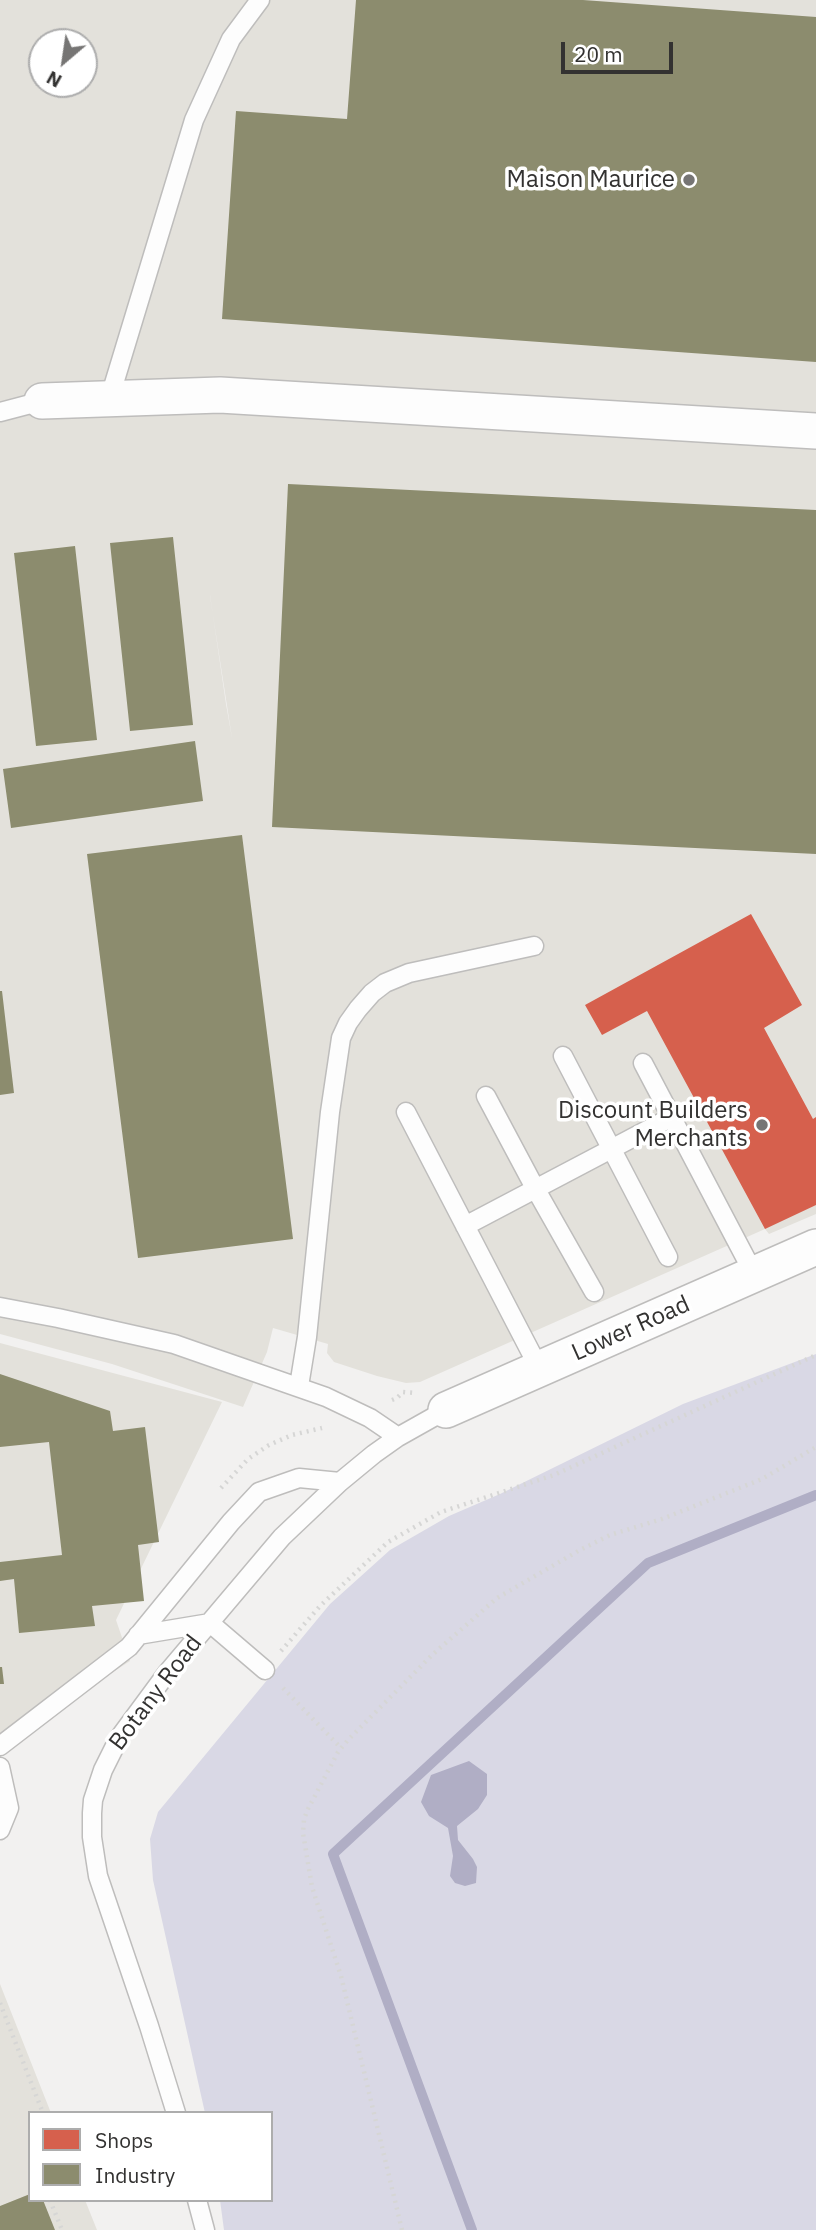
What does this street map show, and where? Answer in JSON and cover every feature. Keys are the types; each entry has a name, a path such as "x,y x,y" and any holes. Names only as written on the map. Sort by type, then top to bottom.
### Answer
{"street":[{"path":"42,401 219,395 816,431"},
{"name":"Lower Road","path":"446,1410 816,1247"}],"lane":[{"path":"109,400 194,120 231,39 260,0"},
{"path":"0,412 42,401"},
{"path":"299,1386 307,1337 330,1112 341,1038 348,1023 372,993 385,983 409,973 534,946"},
{"path":"564,1056 668,1256"},
{"path":"643,1063 754,1274"},
{"path":"486,1096 594,1292"},
{"path":"406,1112 540,1370"},
{"path":"465,1226 672,1117"},
{"path":"0,1307 174,1344 299,1386 370,1418 398,1437"},
{"name":"Botany Road","path":"175,2111 98,1876 92,1837 92,1813 98,1782 119,1738 167,1673 282,1537 340,1482 398,1437 446,1410"},
{"path":"0,1746 129,1647 231,1522 259,1492 299,1478 340,1482"},
{"path":"138,1635 210,1623 265,1670"},
{"path":"0,1767 9,1808 0,1830"},
{"path":"198,2202 205,2230"}],"path":[{"path":"341,1748 265,1670 320,1606 388,1542 441,1512 554,1475 816,1356"},
{"path":"402,2230 341,1976 313,1887 303,1833 306,1814 341,1748 432,1655 497,1598 610,1535 662,1519 762,1479 816,1447"},
{"path":"0,2003 42,2111"},
{"path":"51,2202 62,2230"}],"shaded area":[{"path":"0,0 816,0 816,1214 769,1234 765,1229 420,1382 406,1383 334,1362 327,1353 328,1344 273,1328 267,1352 243,1407 112,1364 0,1334","holes":["213,614 232,738 226,704"]},
{"path":"0,1343 222,1402 116,1620 130,1661 0,1746"},
{"path":"816,1354 816,2230 224,2230 220,2202 273,2202 273,2111 205,2111 153,1880 150,1839 158,1812 330,1604 390,1550 449,1516 500,1494 683,1404"},
{"path":"0,1984 50,2111 28,2111 28,2202 86,2202 97,2230 0,2230"}],"water":[{"path":"469,1761 487,1774 487,1795 478,1809 457,1826 458,1840 477,1867 476,1883 465,1886 455,1883 450,1876 453,1856 448,1828 429,1816 421,1802 431,1775"}],"building: Shops":[{"name":"Discount Builders Merchants","path":"751,914 802,1005 764,1028 813,1119 816,1117 816,1205 765,1229 647,1011 602,1035 585,1005"}],"building: Industry":[{"path":"356,0 583,0 816,17 816,362 222,319 236,111 347,119"},
{"path":"288,484 816,510 816,854 272,827"},
{"path":"173,537 193,725 130,731 110,543"},
{"path":"75,546 97,740 36,746 14,553"},
{"path":"195,741 203,801 11,828 3,769"},
{"path":"242,835 293,1239 138,1258 87,854"},
{"path":"0,991 14,1093 0,1095"},
{"path":"0,1374 110,1411 113,1431 145,1427 159,1542 138,1545 144,1601 92,1606 95,1626 19,1633 14,1579 0,1581 0,1562 62,1555 49,1442 0,1447"},
{"path":"2,1667 4,1684 0,1684"},
{"path":"28,2195 28,2202 44,2202 55,2230 0,2230 0,2206"}],"waterway":[{"path":"472,2230 333,1854 648,1563 816,1495"}],"place":[{"name":"Maison Maurice","path":"689,180"},
{"name":"Discount Builders Merchants","path":"762,1125"}]}
